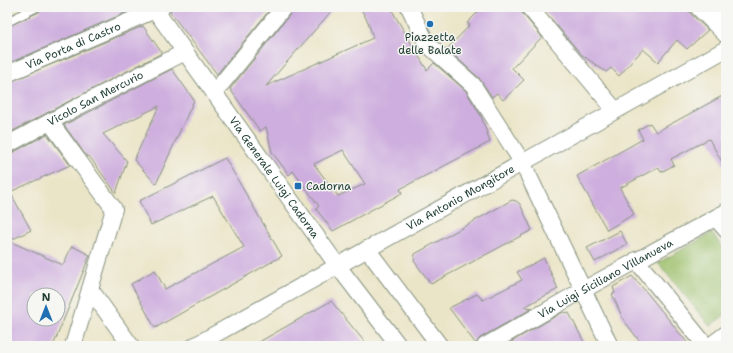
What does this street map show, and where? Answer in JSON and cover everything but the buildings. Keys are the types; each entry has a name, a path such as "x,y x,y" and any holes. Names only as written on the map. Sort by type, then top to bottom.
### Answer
{"street":[{"path":"214,93 284,7"},
{"path":"410,7 427,44 473,86 522,162 610,346"},
{"path":"529,7 615,110"},
{"path":"698,7 726,35"},
{"name":"Via Generale Luigi Cadorna","path":"157,8 185,52 337,265 399,346"},
{"name":"Via Porta di Castro","path":"7,74 157,8"},
{"name":"Via Antonio Mongitore","path":"194,346 726,49"},
{"name":"Vicolo San Mercurio","path":"7,145 185,52"},
{"path":"50,122 114,209 73,346"},
{"name":"Via Luigi Siciliano Villanueva","path":"486,346 636,260 723,220"},
{"path":"367,249 440,346"},
{"path":"636,260 706,346"},
{"path":"90,289 131,346"},
{"path":"710,346 726,334"}],"lane":[{"path":"7,22 37,7"},
{"path":"711,20 726,10"}],"green space":[{"path":"712,233 726,252 726,314 710,326 658,263"}],"place":[{"name":"Piazzetta delle Balate","path":"430,24"},
{"name":"Cadorna","path":"298,186"}]}
